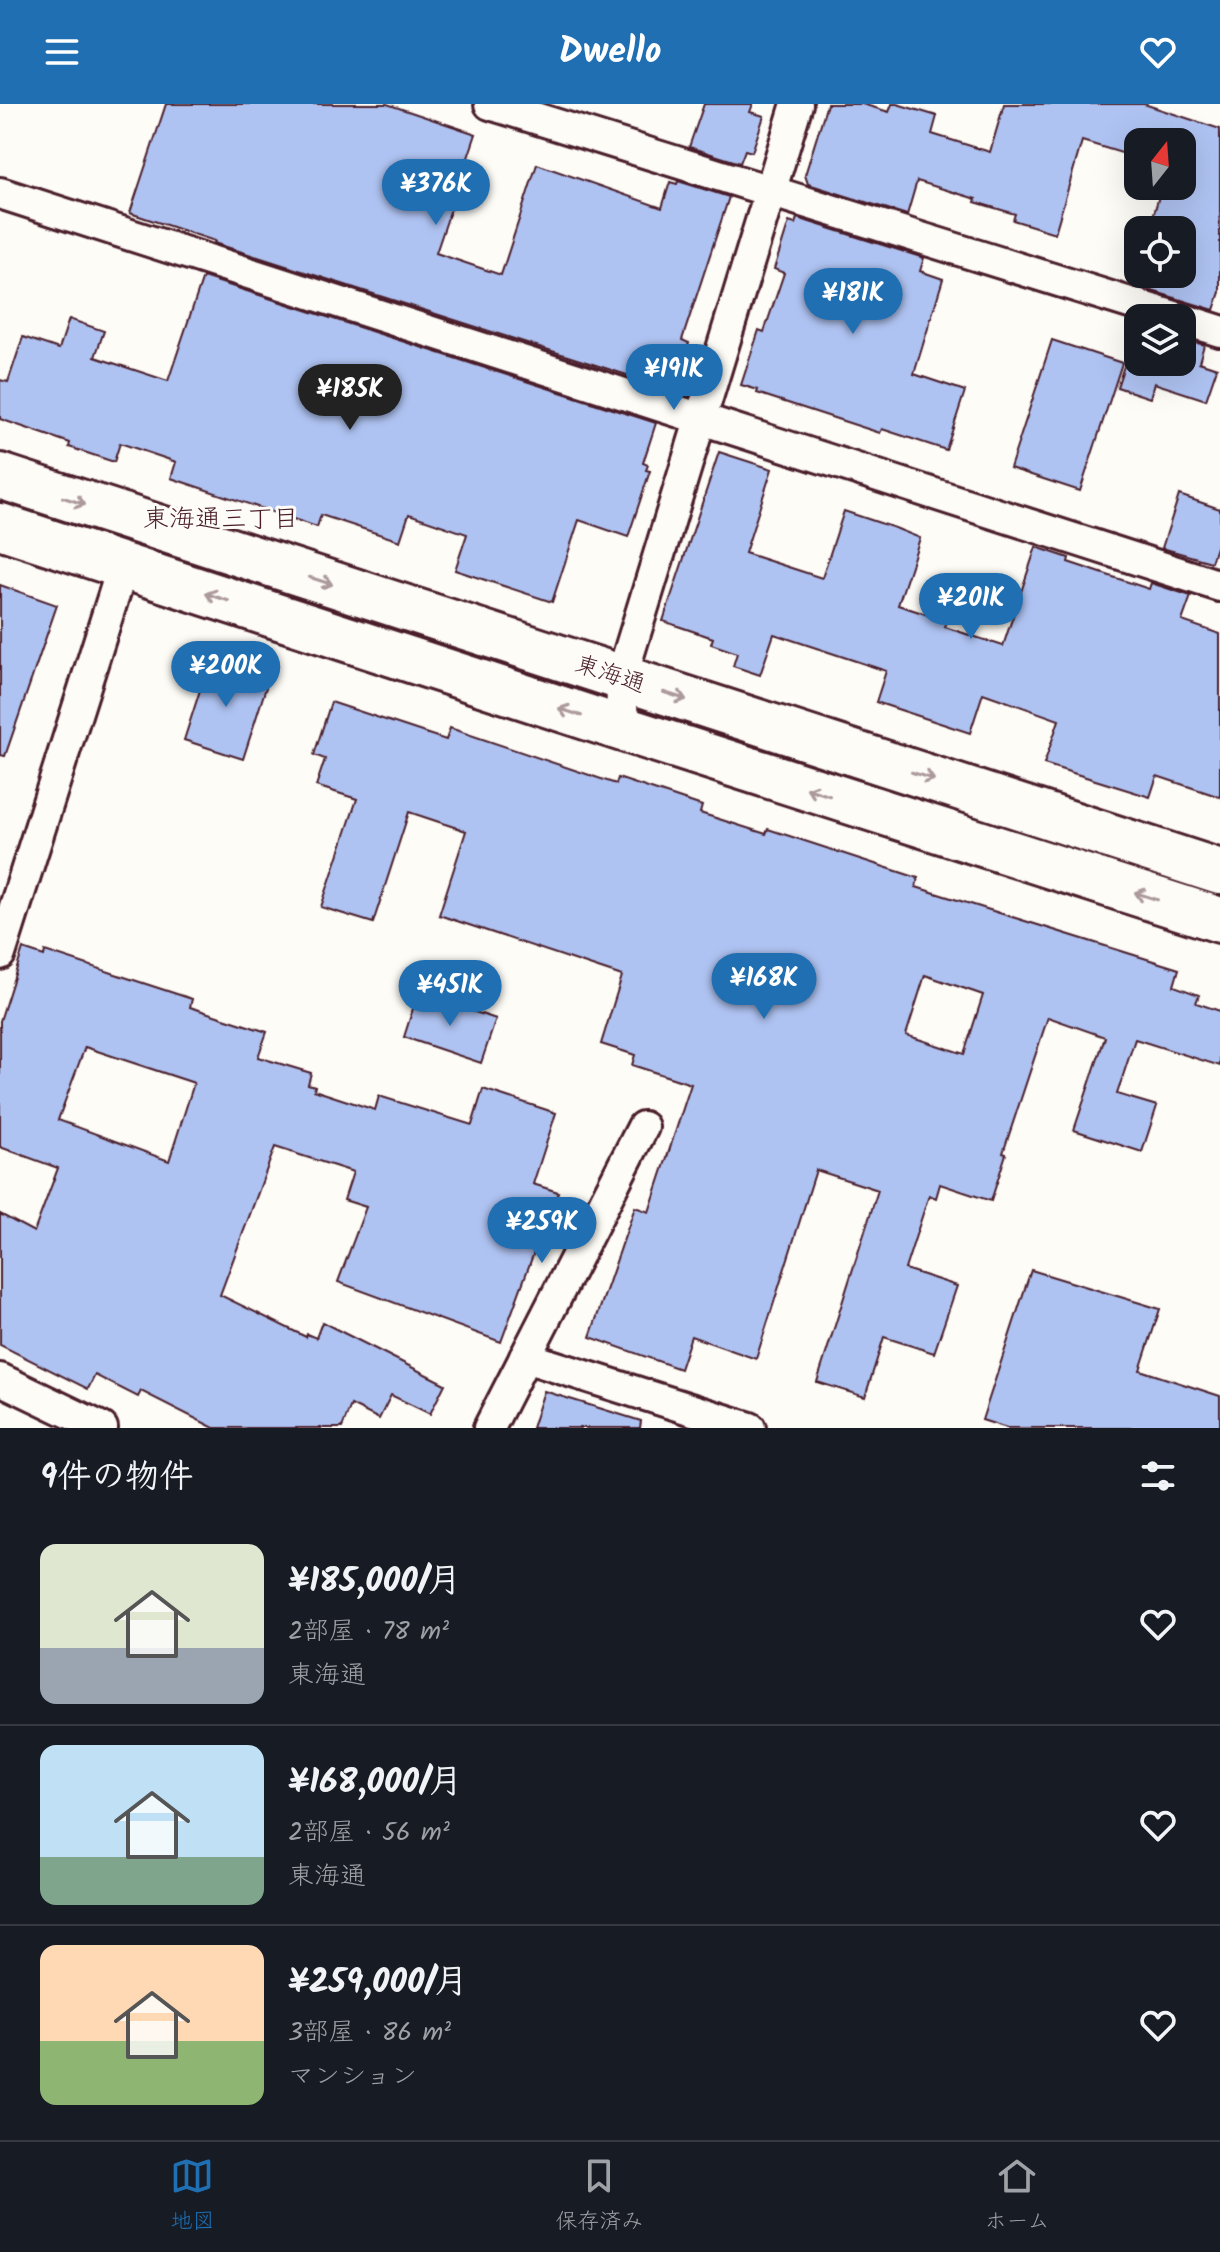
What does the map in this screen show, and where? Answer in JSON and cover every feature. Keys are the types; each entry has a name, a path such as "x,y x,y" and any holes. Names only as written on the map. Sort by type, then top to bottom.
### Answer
{"main road":[{"name":"東海通","path":"0,476 1220,872"},
{"name":"東海通","path":"0,526 1220,920"}],"street":[{"path":"490,104 1132,304"},
{"path":"623,729 621,679 797,104"},
{"path":"0,193 1220,586"},
{"path":"1196,324 1220,331"},
{"path":"3,937 123,566"},
{"path":"489,1428 643,1127"},
{"path":"525,1357 750,1428"},
{"path":"0,1379 102,1428"}],"building":[{"path":"166,104 387,104 476,134 436,253 501,275 537,164 662,208 670,182 677,184 678,181 729,197 682,340 689,343 674,390 214,243 130,213"},
{"path":"704,104 753,104 750,112 764,116 752,152 745,150 740,163 689,147"},
{"path":"827,104 862,104 889,112 892,104 897,104 937,116 932,134 990,152 1004,104 1144,104 1220,129 1220,292 1214,310 1149,290 1196,288 1196,216 1153,216 1158,200 1196,200 1196,128 1124,128 1124,154 1082,141 1055,233 1013,220 1015,214 975,202 976,199 917,181 907,215 808,184 805,175"},
{"path":"797,218 924,258 920,271 943,279 914,374 965,391 946,450 882,429 880,433 741,385 759,330 764,332 784,273 774,269 789,222 795,224"},
{"path":"203,277 656,423 643,463 648,465 646,470 650,471 628,537 579,520 552,602 455,570 467,534 409,514 400,541 321,515 317,527 171,478 176,462 120,443 114,462 0,419 0,380 8,382 23,337 59,349 69,319 104,331 95,357 168,381"},
{"path":"1052,340 1122,363 1080,491 1010,468"},
{"path":"1196,342 1204,345 1199,362 1217,368 1206,400 1154,383 1150,398 1117,387 1124,366 1124,376 1196,376"},
{"path":"719,452 772,469 745,553 822,578 844,511 895,528 920,538 898,605 947,621 945,627 1003,646 1036,547 1069,558 1068,562 1149,589 1151,583 1191,596 1182,621 1220,634 1220,797 1157,776 1150,797 1044,764 1059,720 983,693 970,733 876,702 886,671 774,634 760,675 733,666 737,653 711,644 713,638 663,621"},
{"path":"1179,495 1220,509 1220,535 1211,562 1162,548"},
{"path":"0,585 57,605 5,756 0,755"},
{"path":"210,659 269,678 243,759 184,740"},
{"path":"331,702 446,740 450,728 616,784 618,778 702,806 700,813 766,834 768,829 918,878 916,887 1179,969 1174,986 1199,995 1196,1003 1220,1011 1220,1066 1135,1039 1117,1094 1157,1106 1142,1152 1074,1130 1105,1037 1048,1017 1003,1153 1006,1154 991,1201 940,1184 936,1198 929,1195 905,1269 957,1286 934,1353 884,1337 865,1397 817,1382 878,1190 816,1170 756,1359 691,1336 680,1369 590,1337 635,1207 649,1212 691,1084 632,1065 635,1055 601,1044 622,976 439,915 466,831 409,812 373,923 321,907 357,799 316,786 325,759 314,755","holes":["925,975 983,995 964,1054 906,1035"]},
{"path":"23,949 44,956 45,951 192,999 190,1007 267,1032 258,1057 311,1073 308,1084 315,1086 314,1090 375,1110 379,1096 472,1125 483,1089 556,1113 533,1184 558,1192 540,1248 536,1247 501,1342 338,1282 366,1207 344,1200 353,1172 275,1147 220,1295 306,1337 307,1334 316,1338 322,1322 445,1384 430,1414 391,1395 379,1419 351,1405 342,1428 214,1428 141,1391 138,1397 95,1375 88,1389 0,1345 0,1214 34,1232 58,1168 0,1147 0,1021","holes":["85,1047 194,1083 169,1161 58,1120"]},
{"path":"418,993 496,1019 481,1063 404,1037"},
{"path":"1031,1270 1160,1309 1140,1370 1220,1396 1220,1428 1007,1428 982,1420"},
{"path":"544,1391 641,1421 640,1428 532,1428"}],"district":[{"name":"東海通三丁目","path":"221,520"}]}
